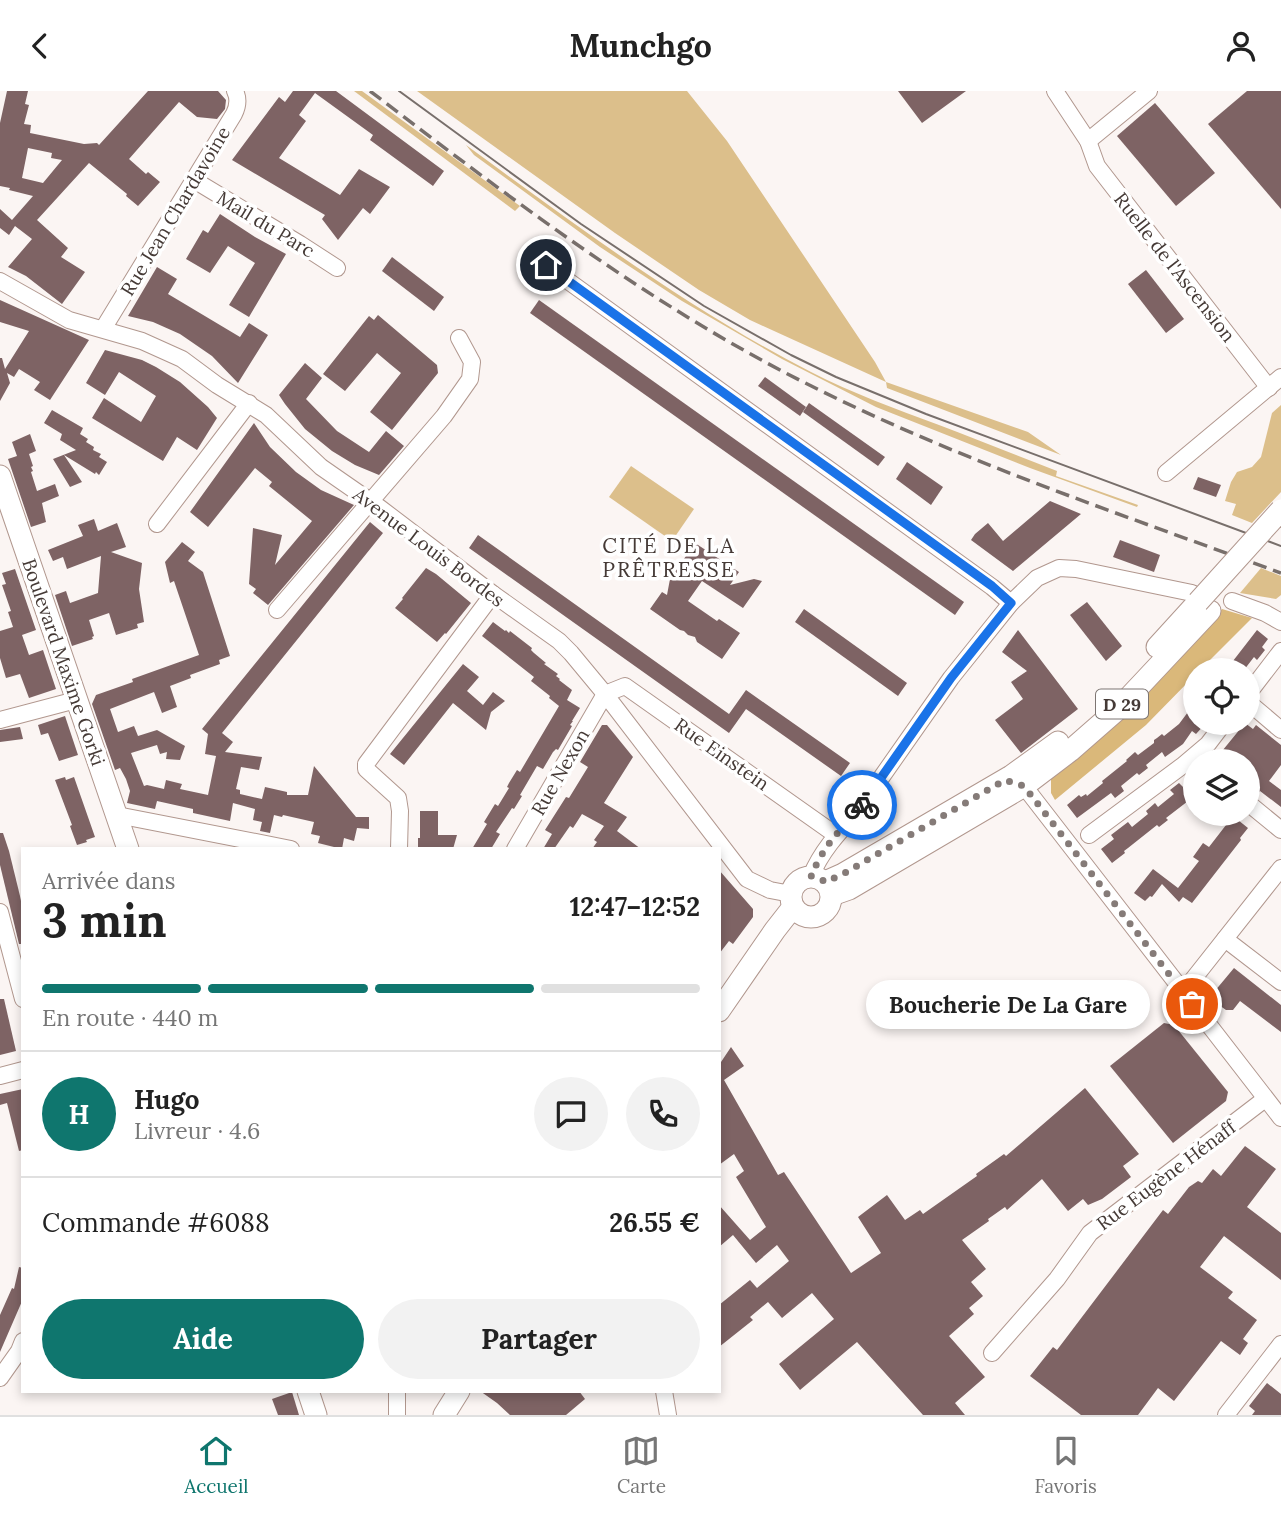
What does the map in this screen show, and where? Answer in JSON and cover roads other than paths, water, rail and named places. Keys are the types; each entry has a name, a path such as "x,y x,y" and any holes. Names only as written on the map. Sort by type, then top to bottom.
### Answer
{"main road":[{"name":"Boulevard Maxime Gorki","path":"0,476 127,847"},
{"path":"1200,602 1281,510"},
{"name":"D 29","path":"823,885 849,889 1014,783 1070,751 1118,709 1200,602 1281,529"},
{"path":"721,1008 775,930 792,901 796,883 800,880 823,885 831,902 817,917 811,918 804,916 792,901"},
{"path":"309,1393 316,1415"},
{"path":"443,1415 458,1393"}],"street":[{"name":"Rue Jean Chardavoine","path":"103,329 234,114 237,106 235,91"},
{"name":"Ruelle de l'Ascension","path":"1055,91 1088,141 1097,166 1275,383"},
{"path":"1088,141 1149,91"},
{"name":"Mail du Parc","path":"194,180 337,268"},
{"path":"546,265 992,586 1011,603"},
{"name":"Avenue Louis Bordes","path":"0,281 69,320 142,341 182,359 216,385 274,421 321,467 559,641 605,694 747,879 792,901"},
{"path":"277,610 444,416 470,379 472,362 459,338"},
{"path":"1166,473 1275,383"},
{"path":"157,524 248,403"},
{"path":"823,885 817,863 836,835 855,815 951,678 1011,603 1037,578 1059,568 1076,569 1200,602"},
{"path":"399,847 398,798 366,769 366,764 493,594"},
{"path":"1232,601 1281,622"},
{"path":"1260,678 1281,651"},
{"name":"Rue Einstein","path":"605,694 625,686 836,835"},
{"name":"Rue Nexon","path":"516,847 605,694"},
{"path":"0,720 76,700"},
{"path":"1260,712 1281,730"},
{"path":"1204,749 1215,735"},
{"path":"1089,835 1183,768"},
{"path":"1014,783 1281,1118"},
{"path":"1260,813 1281,830"},
{"path":"117,815 281,847"},
{"path":"1183,992 1281,868"},
{"path":"0,912 21,991"},
{"path":"1225,939 1281,982"},
{"path":"0,1076 21,1071"},
{"name":"Rue Eugène Hénaff","path":"992,1353 1057,1279 1090,1233 1265,1099"},
{"path":"1226,1415 1281,1344"},
{"path":"0,1378 21,1346"},
{"path":"397,1393 397,1415"},
{"path":"664,1393 668,1415"}],"tram line":[{"path":"399,91 581,224 704,306 791,355 836,377 926,414 1281,546"}],"railway":[{"path":"370,91 563,235 663,302 767,363 829,395 955,451 1085,502 1281,573"}],"place":[{"name":"Boucherie De La Gare","path":"1192,1004"}],"district":[{"name":"CITÉ DE LA PRÊTRESSE","path":"669,557"}]}
